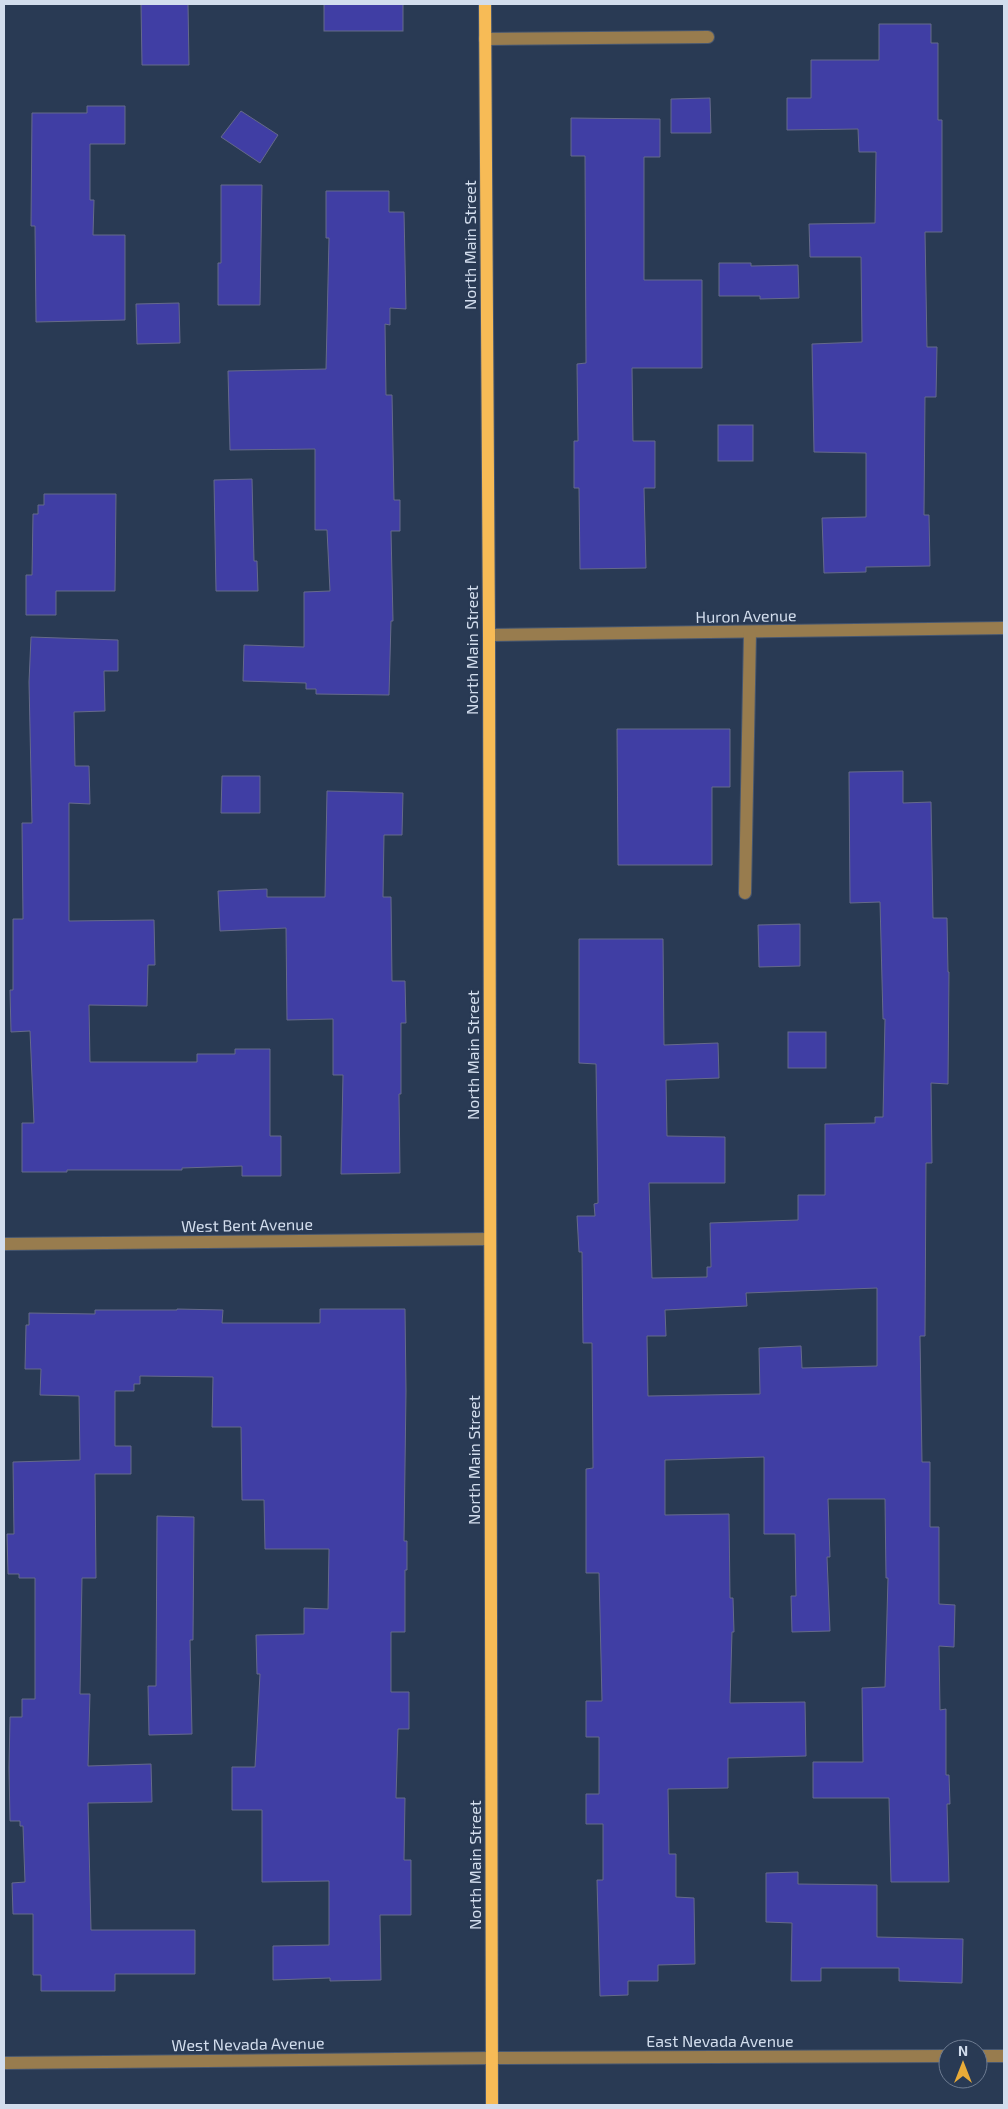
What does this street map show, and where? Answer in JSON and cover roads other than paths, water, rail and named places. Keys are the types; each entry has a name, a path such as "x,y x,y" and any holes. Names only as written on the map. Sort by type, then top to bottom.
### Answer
{"main road":[{"name":"North Main Street","path":"485,4 489,635 492,2105"}],"street":[{"path":"485,39 708,37"},
{"name":"Huron Avenue","path":"489,635 1004,628"},
{"path":"745,893 750,632"},
{"name":"West Bent Avenue","path":"4,1244 490,1239"},
{"name":"East Nevada Avenue","path":"492,2058 938,2056"},
{"path":"988,2056 1004,2056"},
{"name":"West Nevada Avenue","path":"4,2063 492,2058"}]}
